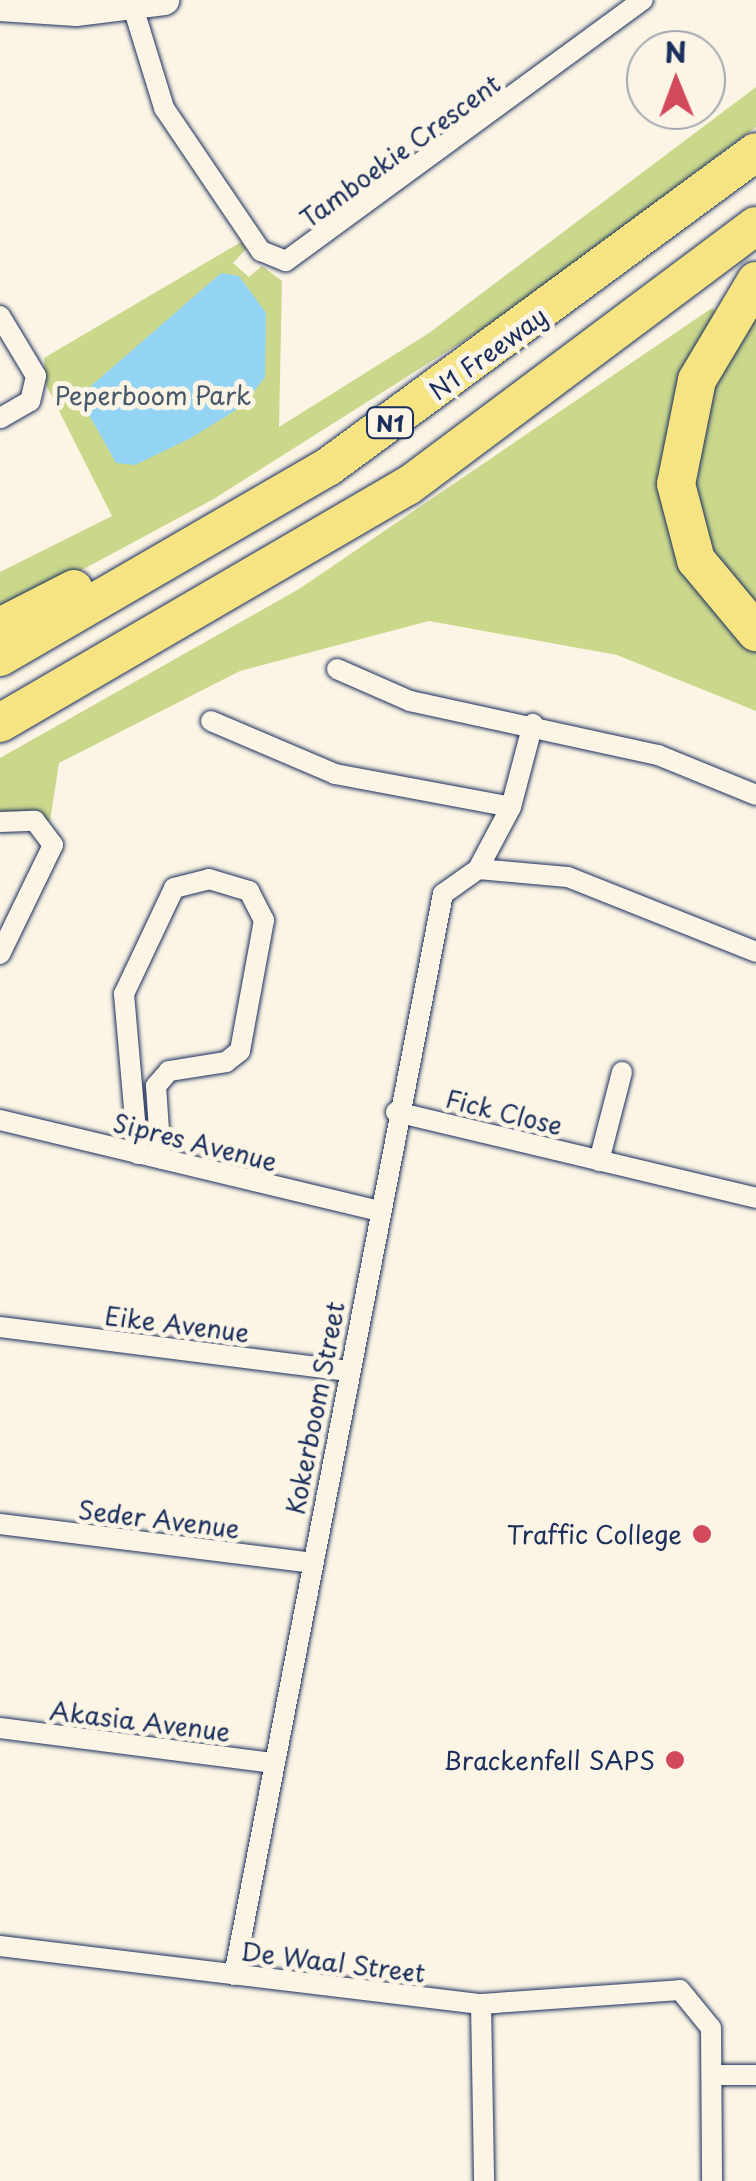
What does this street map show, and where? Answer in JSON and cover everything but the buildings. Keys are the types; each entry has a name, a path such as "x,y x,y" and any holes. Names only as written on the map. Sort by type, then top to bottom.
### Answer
{"highway":[{"name":"N1 Freeway","path":"0,657 328,468 756,152"},
{"name":"N1","path":"0,723 457,454 756,226"},
{"path":"756,280 692,394 676,484 696,560 756,632"},
{"path":"0,627 244,499 328,468"},
{"path":"0,742 58,690"}],"street":[{"path":"0,6 133,7 164,0"},
{"name":"Tamboekie Crescent","path":"133,7 164,108 261,251 286,261 642,0"},
{"path":"0,316 36,376 30,401 0,418"},
{"path":"337,670 410,702 597,739 756,795"},
{"path":"211,721 334,774 510,807"},
{"path":"533,724 510,807 478,870 568,877 756,952"},
{"path":"0,822 35,820 52,845 0,954"},
{"name":"Kokerboom Street","path":"234,1975 436,908 450,886 478,870"},
{"path":"138,1154 124,994 174,888 209,878 249,891 264,920 240,1051 226,1062 169,1071 156,1086 161,1159"},
{"path":"600,1161 622,1072"},
{"name":"Fick Close","path":"396,1112 756,1198"},
{"name":"Sipres Avenue","path":"0,1120 378,1211"},
{"name":"Eike Avenue","path":"0,1327 348,1371"},
{"name":"Seder Avenue","path":"0,1524 312,1563"},
{"name":"Akasia Avenue","path":"0,1728 274,1763"},
{"name":"De Waal Street","path":"0,1946 481,2004 660,1988 687,1993 703,2010 714,2076"},
{"path":"481,2004 484,2181"},
{"path":"712,2181 714,2076 756,2075"}],"green space":[{"name":"Peperboom Park","path":"756,87 756,127 503,316 212,500 0,614 0,572 112,516 46,385 44,358 241,242 246,249 233,263 249,277 262,266 282,281 279,427 429,333 699,130 726,130 726,110"},
{"path":"756,294 756,618 716,580 684,453"},
{"path":"712,308 722,317 669,467 756,641 756,711 617,655 429,621 240,671 59,763 50,821 0,812 0,758 299,589"}],"water":[{"path":"221,273 239,276 266,313 265,377 244,405 191,438 135,465 116,463 84,406 91,386"}],"place":[{"name":"Traffic College","path":"702,1534"},
{"name":"Brackenfell SAPS","path":"675,1760"}]}
